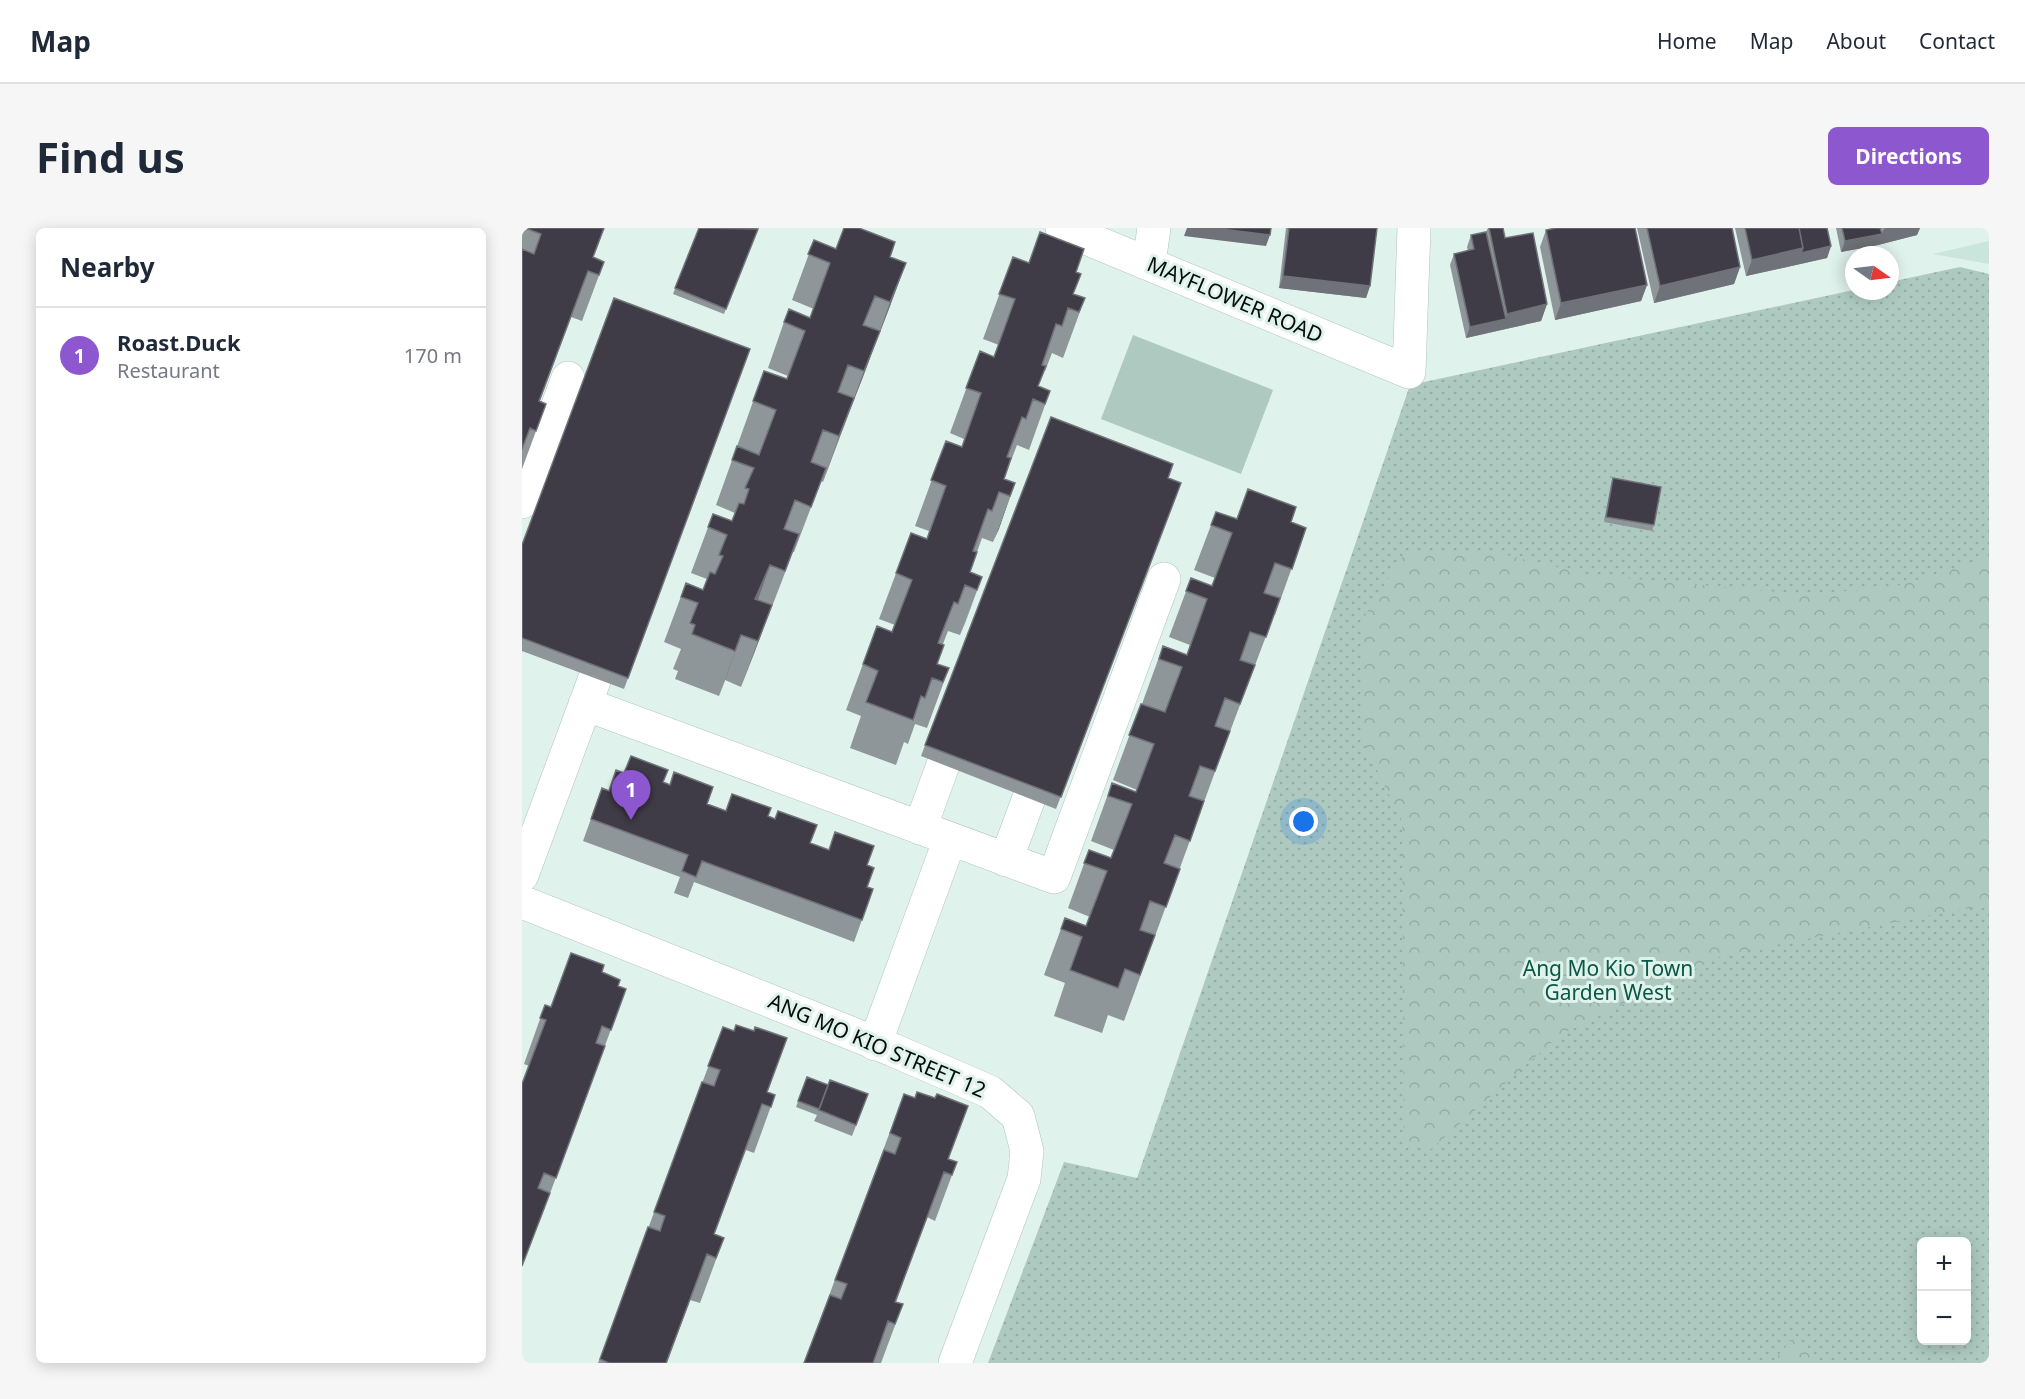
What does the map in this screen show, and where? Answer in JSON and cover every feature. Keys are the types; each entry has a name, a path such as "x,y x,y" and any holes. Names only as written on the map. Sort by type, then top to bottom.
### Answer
{"street":[{"name":"MAYFLOWER ROAD","path":"1062,228 1408,372 1418,229"},
{"path":"1149,264 1154,228"},
{"path":"522,502 568,378"},
{"path":"522,875 590,691 920,828 1054,877 1164,579"},
{"path":"920,828 944,765"},
{"path":"1006,860 1029,798"},
{"path":"875,1044 950,839"},
{"name":"ANG MO KIO STREET 12","path":"522,902 990,1092 1018,1116 1027,1151 1024,1179 955,1363"}],"shaded area":[{"path":"1989,241 1989,264 1933,254"}],"green space":[{"name":"Ang Mo Kio Town Garden West","path":"1960,267 1989,274 1989,1363 988,1363 1064,1162 1137,1178 1410,385 1845,292 1845,300 1899,300 1899,280"},
{"path":"1133,335 1273,390 1241,474 1101,419"},
{"path":"1494,552 1590,575 1801,594 1890,588 1989,558 1989,907 1963,909 1724,955 1560,1035 1430,1150 1404,1142 1402,821 1363,742 1364,617 1405,553"},
{"path":"1793,1339 1820,1363 1771,1363"}],"building":[{"path":"525,228 604,228 593,257 604,262 599,275 588,271 539,401 546,404 536,431 530,428 522,449 522,249 534,254 541,234"},
{"path":"699,228 758,229 726,309 675,288"},
{"path":"844,228 859,228 895,242 890,257 906,263 890,302 875,296 863,325 880,331 864,371 848,365 838,392 854,398 839,436 823,430 811,462 826,468 811,507 795,500 784,529 799,534 785,571 770,565 755,599 772,605 758,641 741,635 735,651 692,634 695,625 690,623 698,603 681,597 686,583 703,590 710,572 715,574 723,556 719,555 727,535 708,527 713,514 732,521 739,503 744,504 749,489 745,488 754,468 732,460 737,446 759,455 776,410 753,401 764,371 787,379 805,331 784,322 789,309 810,318 830,263 808,254 814,240 836,249"},
{"path":"1213,228 1271,228 1270,235"},
{"path":"1289,228 1377,228 1370,286 1283,276"},
{"path":"1489,228 1503,228 1505,238 1533,233 1547,304 1507,314"},
{"path":"1635,228 1647,285 1561,303 1546,230"},
{"path":"1647,228 1732,228 1740,267 1660,286"},
{"path":"1745,228 1799,228 1803,248 1752,260"},
{"path":"1799,228 1827,228 1831,246 1801,253 1803,248"},
{"path":"1842,228 1880,228 1882,234 1845,241"},
{"path":"1040,232 1084,249 1076,272 1081,274 1073,294 1085,298 1079,312 1068,308 1062,326 1056,324 1042,365 1046,366 1038,386 1050,391 1045,404 1033,399 1026,419 1022,417 1007,457 1011,458 1004,479 1015,483 1010,496 999,492 992,511 988,509 973,551 977,552 970,572 982,577 977,590 965,585 958,604 954,602 938,643 944,645 937,664 949,668 943,682 932,678 925,698 921,696 913,720 866,702 878,671 863,664 877,626 892,632 912,580 896,573 911,533 927,539 946,486 931,480 946,441 962,447 981,393 966,388 980,351 994,357 1015,299 999,294 1013,257 1029,263"},
{"path":"1486,232 1506,319 1470,327 1454,254 1474,249 1471,235"},
{"path":"614,298 750,349 628,678 522,638 522,545"},
{"path":"1051,417 1173,464 1168,478 1181,483 1061,797 925,745"},
{"path":"1613,478 1661,487 1654,525 1606,517"},
{"path":"1248,489 1296,507 1291,522 1306,528 1292,569 1275,563 1264,593 1280,598 1266,637 1250,632 1240,660 1255,665 1240,704 1225,698 1215,726 1230,731 1215,771 1200,766 1189,796 1204,801 1190,841 1175,835 1164,863 1180,869 1166,907 1150,901 1140,930 1155,935 1140,975 1125,969 1118,988 1070,970 1082,937 1061,929 1065,918 1086,926 1107,871 1084,863 1089,850 1111,858 1132,804 1108,796 1112,783 1136,792 1154,744 1129,735 1141,704 1165,712 1182,667 1159,659 1163,646 1187,655 1207,599 1186,591 1191,578 1212,586 1232,533 1211,525 1216,512 1237,519"},
{"path":"631,756 668,770 663,782 670,785 674,772 713,787 707,804 726,811 732,794 771,808 768,816 775,819 778,811 817,825 810,843 829,850 835,832 874,846 867,865 874,868 867,887 873,889 862,920 702,861 696,877 682,871 688,855 591,819 602,788 609,791 616,770 624,773"},
{"path":"571,953 604,965 602,972 620,980 618,986 626,989 611,1030 602,1026 596,1043 605,1046 556,1178 544,1173 538,1188 550,1193 522,1266 522,1084 546,1020 540,1018 545,1005 551,1007"},
{"path":"736,1025 754,1031 755,1027 787,1038 767,1092 775,1095 771,1107 762,1104 714,1234 724,1238 716,1258 707,1254 666,1363 609,1363 600,1359 648,1227 660,1231 665,1216 654,1212 702,1082 714,1086 720,1070 708,1066 723,1027 734,1031"},
{"path":"807,1077 828,1085 819,1109 798,1101"},
{"path":"830,1080 868,1094 856,1125 819,1110"},
{"path":"917,1092 935,1098 937,1094 968,1106 948,1159 957,1162 952,1175 944,1172 895,1302 903,1304 895,1324 888,1321 873,1363 804,1363 830,1295 841,1299 847,1284 835,1280 884,1150 895,1154 901,1138 890,1133 904,1094 915,1098"}],"place":[{"name":"Roast.Duck","path":"631,820"}]}
